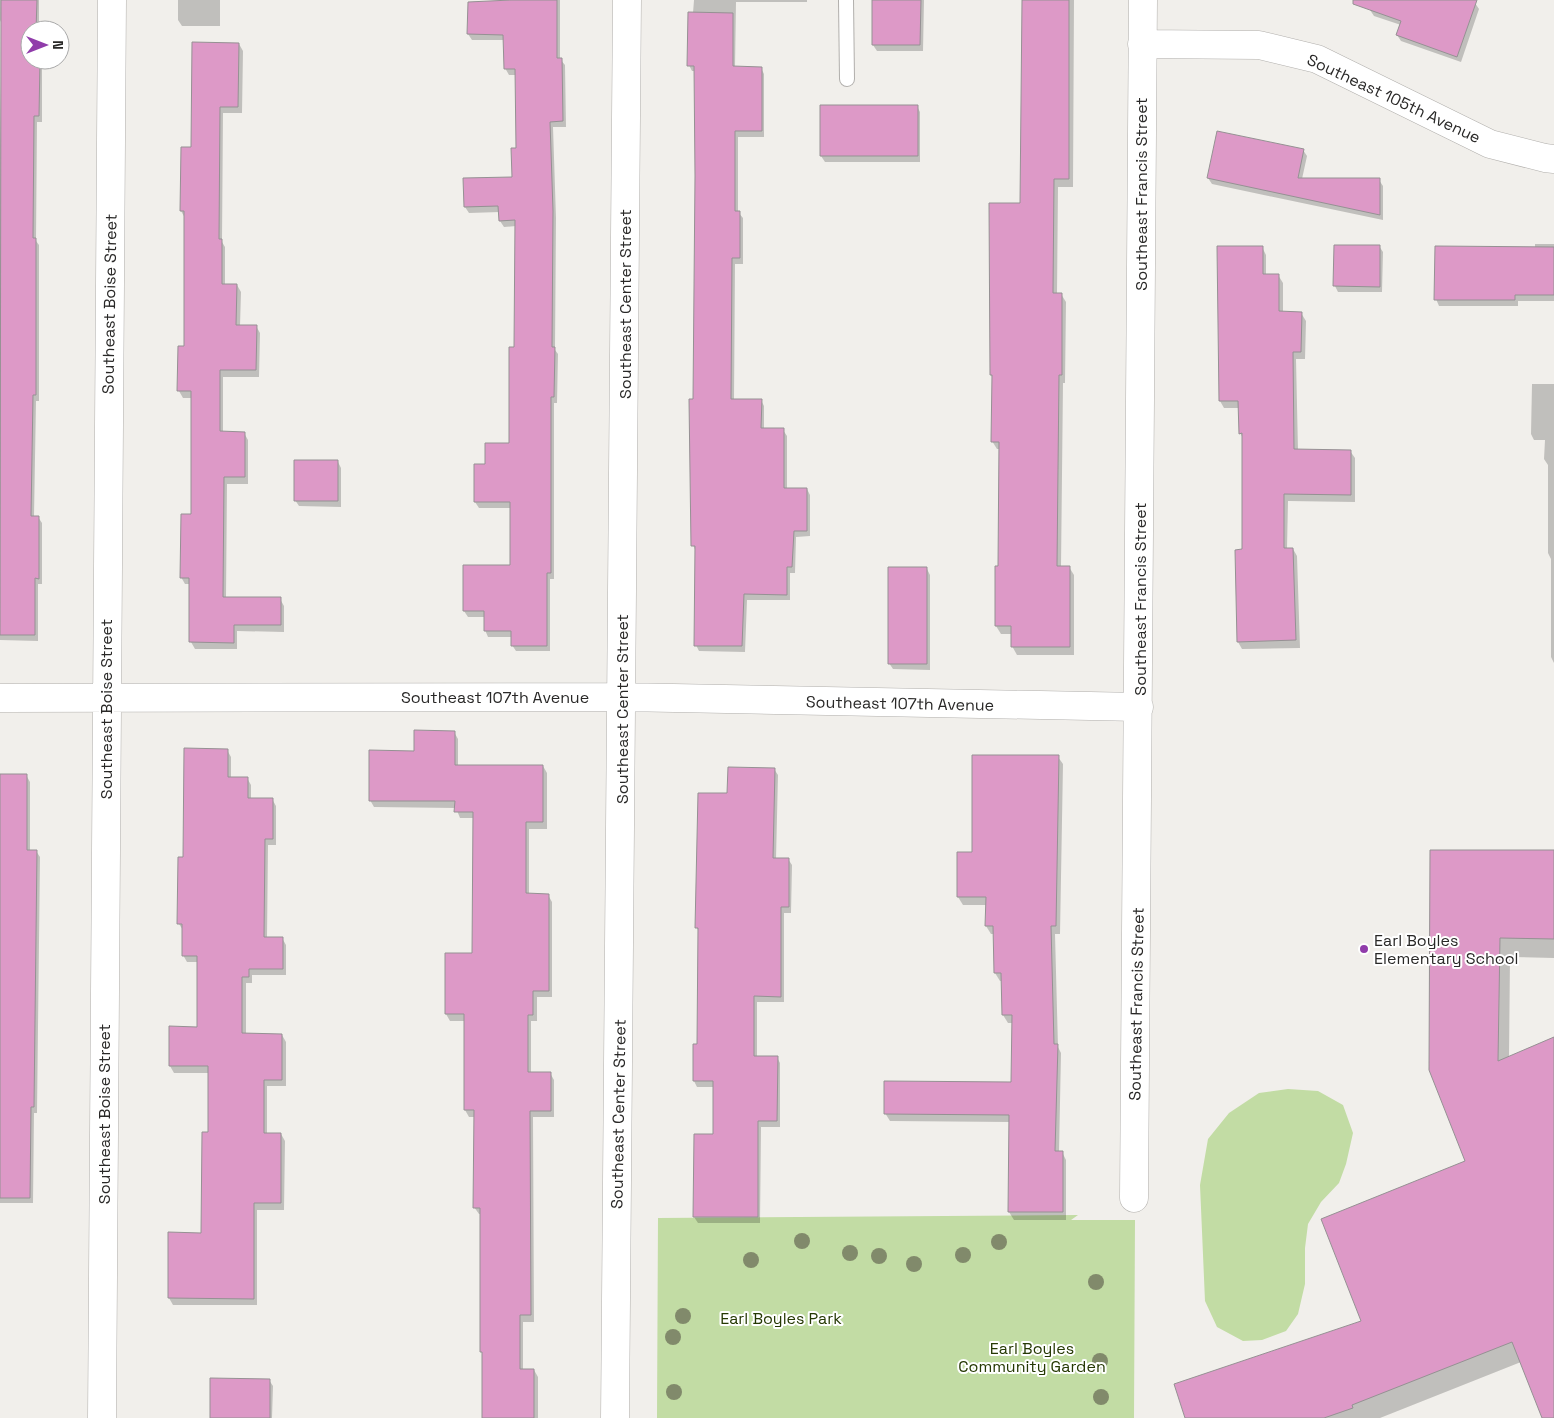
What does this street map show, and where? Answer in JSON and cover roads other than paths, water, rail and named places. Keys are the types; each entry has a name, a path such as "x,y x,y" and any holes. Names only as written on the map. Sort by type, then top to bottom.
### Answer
{"street":[{"name":"Southeast Boise Street","path":"102,1418 112,0"},
{"name":"Southeast Center Street","path":"615,1418 627,0"},
{"name":"Southeast Francis Street","path":"1134,1198 1143,0"},
{"name":"Southeast 105th Avenue","path":"1142,44 1258,45 1317,59 1490,144 1554,159"},
{"name":"Southeast 107th Avenue","path":"0,698 622,697 1139,708"}],"lane":[{"path":"846,0 847,79"}],"place":[{"name":"Earl Boyles Elementary School","path":"1364,949"}],"park label":[{"name":"Earl Boyles Park","path":"781,1318"},
{"name":"Earl Boyles Community Garden","path":"1032,1357"}]}
